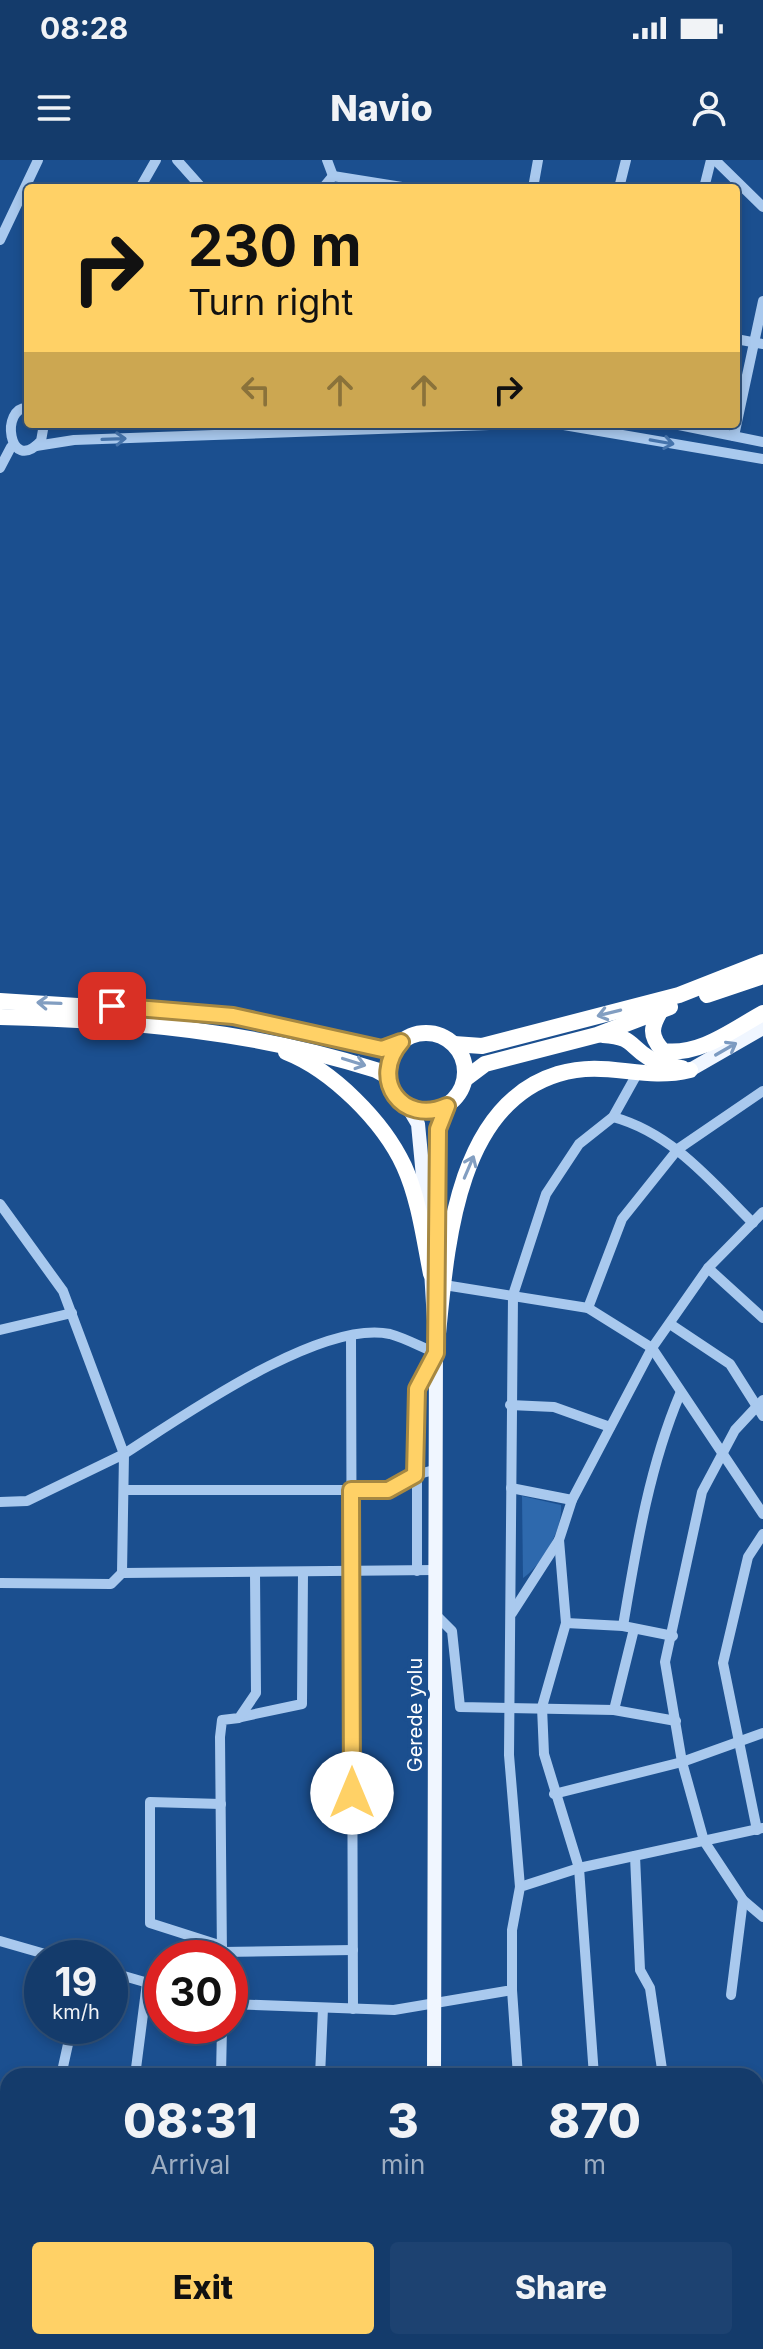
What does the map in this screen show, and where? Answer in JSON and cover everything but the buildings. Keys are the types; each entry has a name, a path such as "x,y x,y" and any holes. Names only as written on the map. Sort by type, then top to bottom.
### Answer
{"highway":[{"path":"0,1001 233,1016 382,1049 411,1036 434,1034 454,1044 482,1046 679,995 763,960"},
{"path":"465,1079 485,1064 597,1035 763,976"},
{"path":"661,1010 652,1026 654,1040 663,1051 679,1053 700,1048 763,1013"},
{"path":"0,1017 85,1019 243,1036 330,1055 387,1076"},
{"path":"597,1035 620,1036 635,1044 646,1057 690,1070"},
{"path":"243,1036 300,1058 337,1085 374,1121 404,1166 436,1282"},
{"path":"401,1042 388,1064 387,1076 391,1089 408,1107 427,1112 447,1106 462,1089 465,1066 454,1044"},
{"path":"436,1353 436,1282 463,1183 491,1126 519,1094 556,1075 599,1066 637,1074 672,1074 690,1070"}],"main road":[{"path":"690,1070 763,1028"},
{"path":"436,1282 438,1129 447,1106"},
{"path":"408,1107 418,1124 436,1282"},
{"name":"Gerede yolu","path":"434,2068 436,1353"}],"street":[{"path":"27,184 38,160"},
{"path":"142,184 156,160"},
{"path":"177,160 198,184"},
{"path":"327,160 333,176"},
{"path":"534,184 538,160"},
{"path":"622,184 626,160"},
{"path":"705,184 713,160 739,184"},
{"path":"326,184 333,176"},
{"path":"333,176 383,184"},
{"path":"740,185 763,207"},
{"path":"0,240 24,189"},
{"path":"740,413 758,343 763,301"},
{"path":"0,409 24,409"},
{"path":"0,468 5,442 2,426 15,410"},
{"path":"36,446 44,434 44,428"},
{"path":"5,442 24,451 74,440 408,428"},
{"path":"581,428 763,459"},
{"path":"694,428 763,442"},
{"path":"734,436 736,428"},
{"path":"517,2068 512,1930 520,1887 509,1755 513,1295 546,1194 579,1144 613,1117 637,1074"},
{"path":"588,1308 622,1219 678,1149 763,1091"},
{"path":"613,1117 637,1124 678,1149 753,1223"},
{"path":"0,1204 63,1291 124,1454 122,1573 111,1584 0,1583"},
{"path":"511,1615 559,1540 572,1500 652,1348 708,1268 763,1212"},
{"path":"708,1268 763,1318"},
{"path":"436,1282 588,1308 652,1348 763,1514"},
{"path":"0,1330 72,1313"},
{"path":"670,1324 730,1364 761,1408 720,1453 702,1492 665,1662 682,1762 704,1841 743,1900 763,1917"},
{"path":"0,1502 27,1501 124,1454 268,1364 351,1336 388,1334 436,1353 417,1389 417,1571"},
{"path":"351,1336 353,2009"},
{"path":"614,1710 629,1628 637,1540 670,1416 680,1394"},
{"path":"510,1405 554,1407 610,1427"},
{"path":"124,1490 388,1490 415,1475 434,1470"},
{"path":"511,1488 572,1500"},
{"path":"520,1887 579,1868 760,1829 737,1741 723,1663 748,1557 763,1534"},
{"path":"559,1540 566,1623 542,1707 544,1754 579,1868 593,2068"},
{"path":"122,1573 435,1570"},
{"path":"222,1940 222,1720 302,1704 303,1572"},
{"path":"239,1718 256,1693 255,1573"},
{"path":"435,1614 452,1631 460,1707 510,1705 614,1710 676,1721"},
{"path":"566,1623 629,1628 673,1636"},
{"path":"554,1794 682,1762 763,1733"},
{"path":"192,1940 150,1923 150,1802 221,1804"},
{"path":"635,1856 640,1970 650,1988 662,2068"},
{"path":"731,1995 743,1900"},
{"path":"1,1944 24,1950"},
{"path":"248,1952 353,1950"},
{"path":"248,2005 394,2010 512,1990"},
{"path":"136,2068 144,2006"},
{"path":"320,2068 323,2008"},
{"path":"63,2068 68,2044"},
{"path":"221,2068 222,2044"}],"shaded area":[{"path":"522,1496 561,1505 559,1525 550,1546 523,1578"}],"route":[{"path":"112,1006 233,1016 382,1049 401,1042 388,1064 387,1076 398,1099 417,1111 427,1112 447,1106 438,1129 436,1353 417,1389 415,1475 388,1490 351,1490 352,1793"}]}
